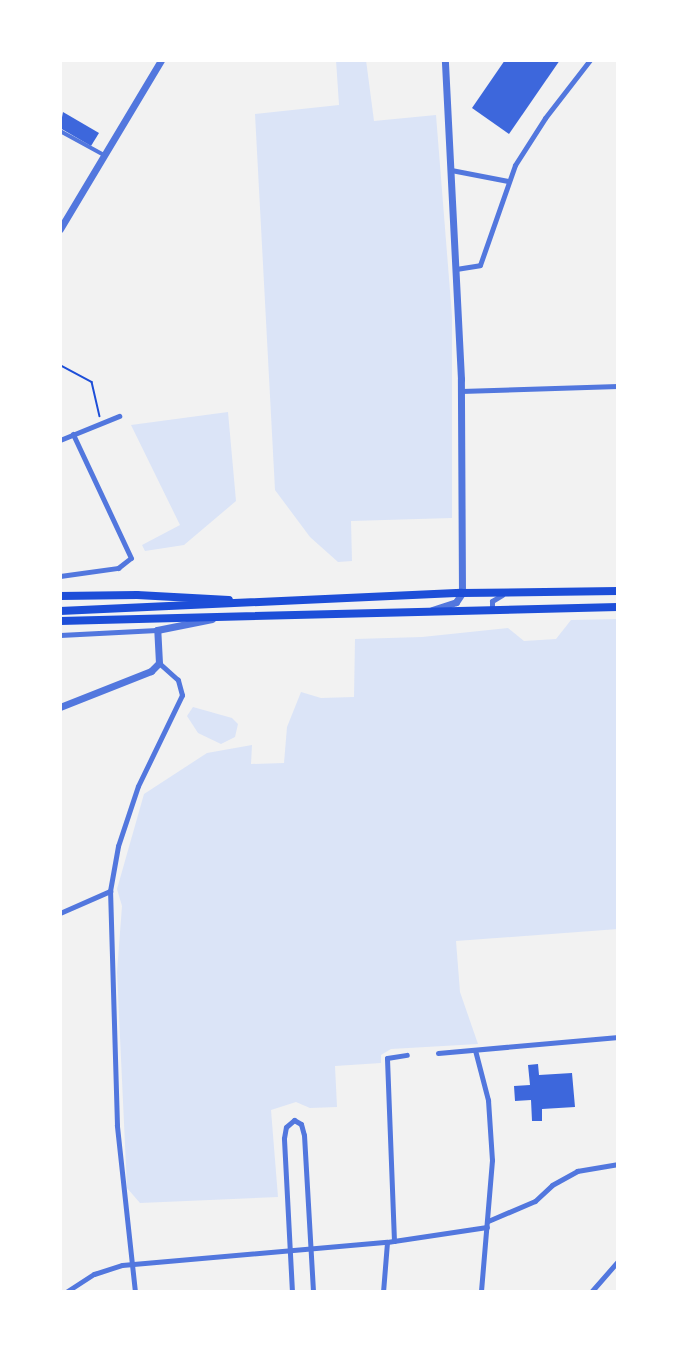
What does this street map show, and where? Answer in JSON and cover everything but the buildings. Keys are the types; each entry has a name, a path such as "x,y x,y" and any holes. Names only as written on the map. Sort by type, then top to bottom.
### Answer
{"main road":[{"path":"60,611 462,592 618,591"},
{"path":"60,596 156,595 262,603"},
{"path":"60,621 222,615 415,614 618,607"}],"street":[{"path":"60,229 102,154 161,60"},
{"path":"415,614 454,603 462,592 461,391 445,60"},
{"path":"456,269 480,265 508,181 540,125 590,60"},
{"path":"60,131 102,154"},
{"path":"451,170 508,181"},
{"path":"461,391 618,386"},
{"path":"60,440 119,416"},
{"path":"60,576 118,568 131,558 73,435"},
{"path":"492,611 494,599 512,591"},
{"path":"60,635 157,630 222,615"},
{"path":"135,1292 117,1125 110,891 117,851 135,795 182,695 178,680 159,663 157,630"},
{"path":"60,707 133,681 159,663"},
{"path":"60,913 110,891"},
{"path":"438,1053 618,1037"},
{"path":"475,1050 491,1124 488,1224 481,1292"},
{"path":"383,1292 391,1242 387,1058 407,1054"},
{"path":"292,1292 284,1135 294,1120 301,1124 304,1136 313,1292"},
{"path":"66,1292 99,1272 133,1264 391,1242 488,1224 535,1201 552,1185 577,1171 618,1164"},
{"path":"591,1292 618,1261"}],"path":[{"path":"60,365 92,382 102,423"}],"shaded area":[{"path":"336,60 366,60 374,121 436,115 452,316 452,518 351,521 352,561 338,562 310,537 275,490 255,114 339,105"},
{"path":"228,412 236,501 184,545 145,551 142,545 180,525 131,425"},
{"path":"618,619 618,929 456,941 460,992 478,1044 391,1049 381,1055 381,1063 335,1066 337,1107 310,1108 296,1102 271,1110 278,1197 140,1203 127,1188 117,972 122,906 117,889 144,794 207,753 252,745 251,764 284,763 287,727 301,692 321,698 354,697 355,639 422,637 508,628 524,641 556,639 571,620"},
{"path":"193,707 232,718 238,724 235,737 221,744 198,733 187,716"}]}
